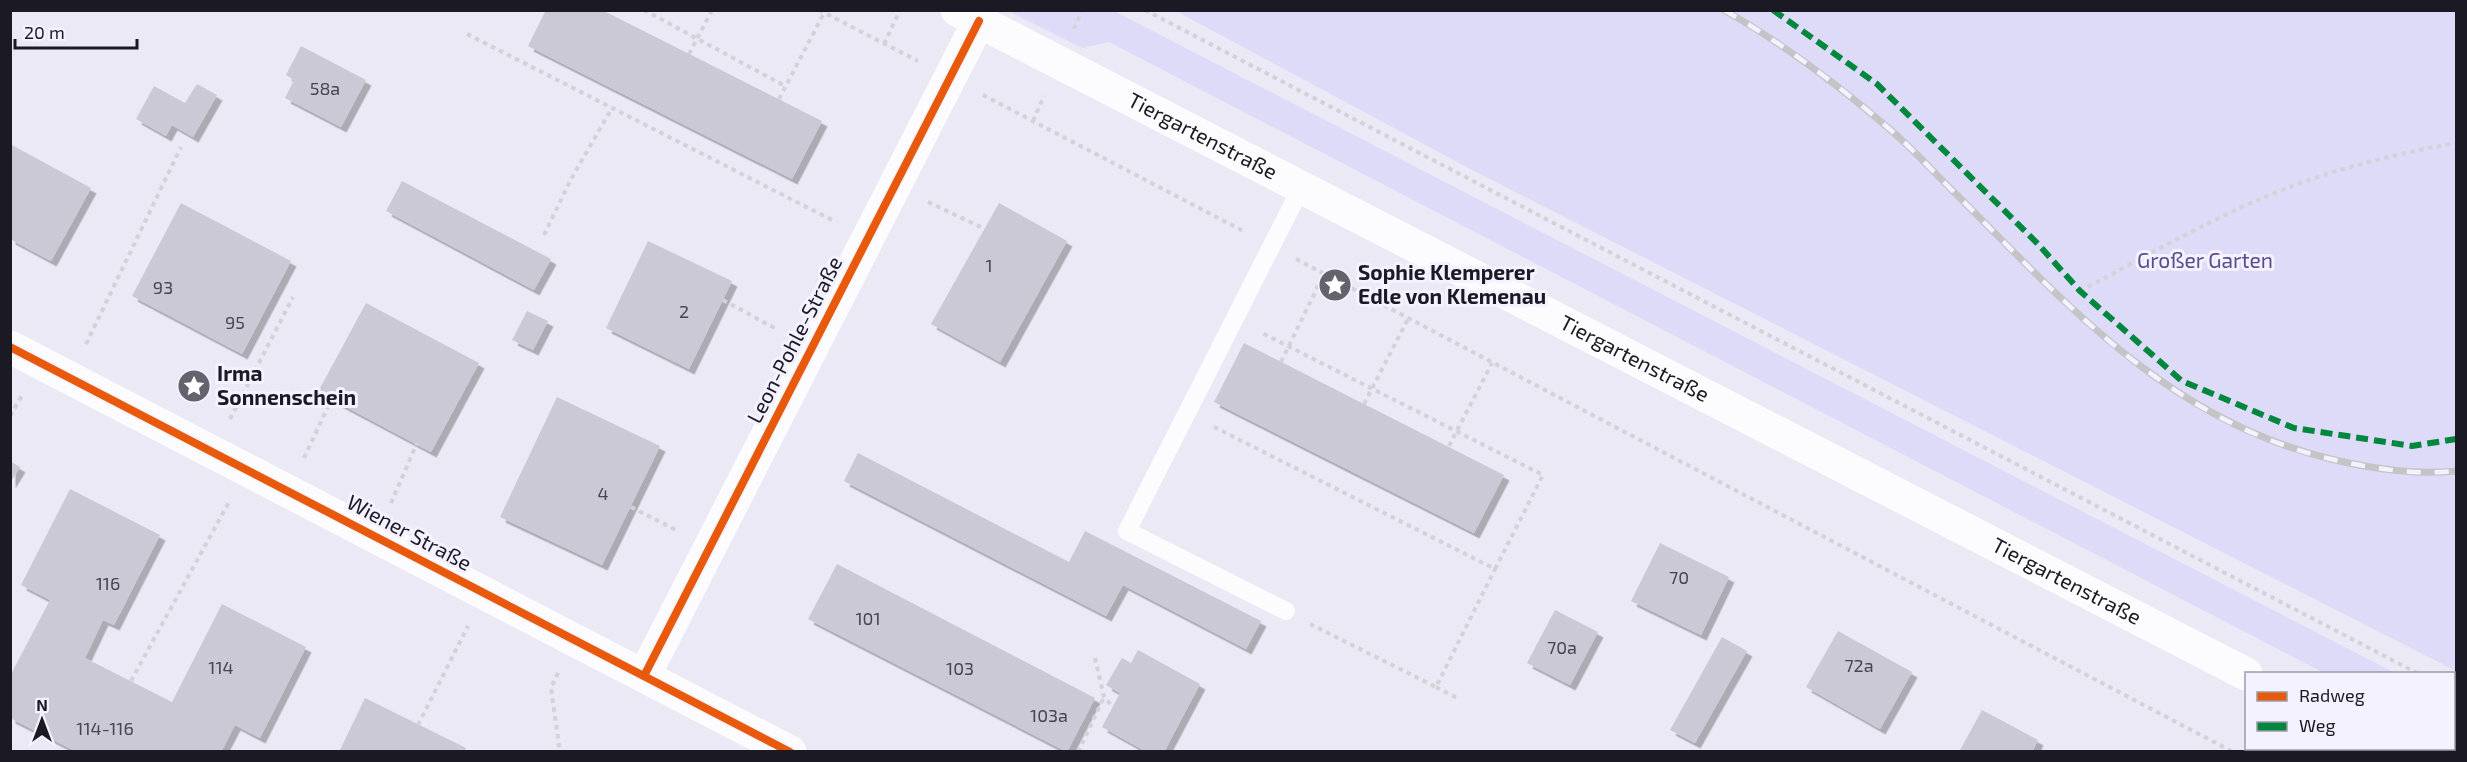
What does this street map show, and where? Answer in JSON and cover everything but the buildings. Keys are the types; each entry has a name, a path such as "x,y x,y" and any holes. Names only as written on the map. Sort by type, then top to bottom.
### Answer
{"street":[{"name":"Leon-Pohle-Straße","path":"644,676 950,78 968,16"},
{"name":"Tiergartenstraße","path":"968,16 2245,673"},
{"name":"Wiener Straße","path":"10,347 790,752"}],"lane":[{"path":"1286,611 1127,531 1301,188"}],"path":[{"path":"644,10 785,86"},
{"path":"688,54 712,10"},
{"path":"819,10 950,78"},
{"path":"884,44 900,10"},
{"path":"1145,10 2415,672"},
{"path":"779,99 824,13"},
{"path":"467,34 868,238"},
{"path":"544,235 571,179 612,108"},
{"path":"2080,291 2211,222 2305,182 2398,153 2457,143"},
{"path":"70,378 181,147"},
{"path":"894,187 985,229"},
{"path":"1281,362 1324,274"},
{"path":"213,452 293,297"},
{"path":"723,300 812,348"},
{"path":"1235,319 1543,475 1436,687"},
{"path":"1364,404 1408,319"},
{"path":"1449,446 1492,363"},
{"path":"289,492 332,398"},
{"path":"1187,413 1495,569"},
{"path":"1611,425 2233,752"},
{"path":"376,536 417,443"},
{"path":"131,681 247,469"},
{"path":"632,507 709,548"},
{"path":"418,725 484,593"},
{"path":"1286,611 1460,699"},
{"path":"560,752 551,688 573,639"},
{"path":"1095,658 1104,697 1113,707"},
{"path":"1078,752 1104,697"}],"green space":[{"path":"1008,11 1114,11 2393,672 2322,672 1109,42 1082,48"},
{"name":"Großer Garten","path":"1176,11 2456,11 2456,671 1474,171"}],"railway":[{"path":"1724,10 1790,52 1873,115 1910,147 2084,319 2174,390 2224,419 2277,443 2335,460 2395,470 2456,471"}],"marked path":[{"path":"1773,10 1877,84 2038,244 2080,291 2182,381 2294,428 2412,446 2456,439"}],"cycle path":[{"path":"644,676 979,21"},
{"path":"10,347 790,752"}],"place":[{"name":"Sophie Klemperer Edle von Klemenau","path":"1335,285"},
{"name":"Irma Sonnenschein","path":"194,386"}]}
